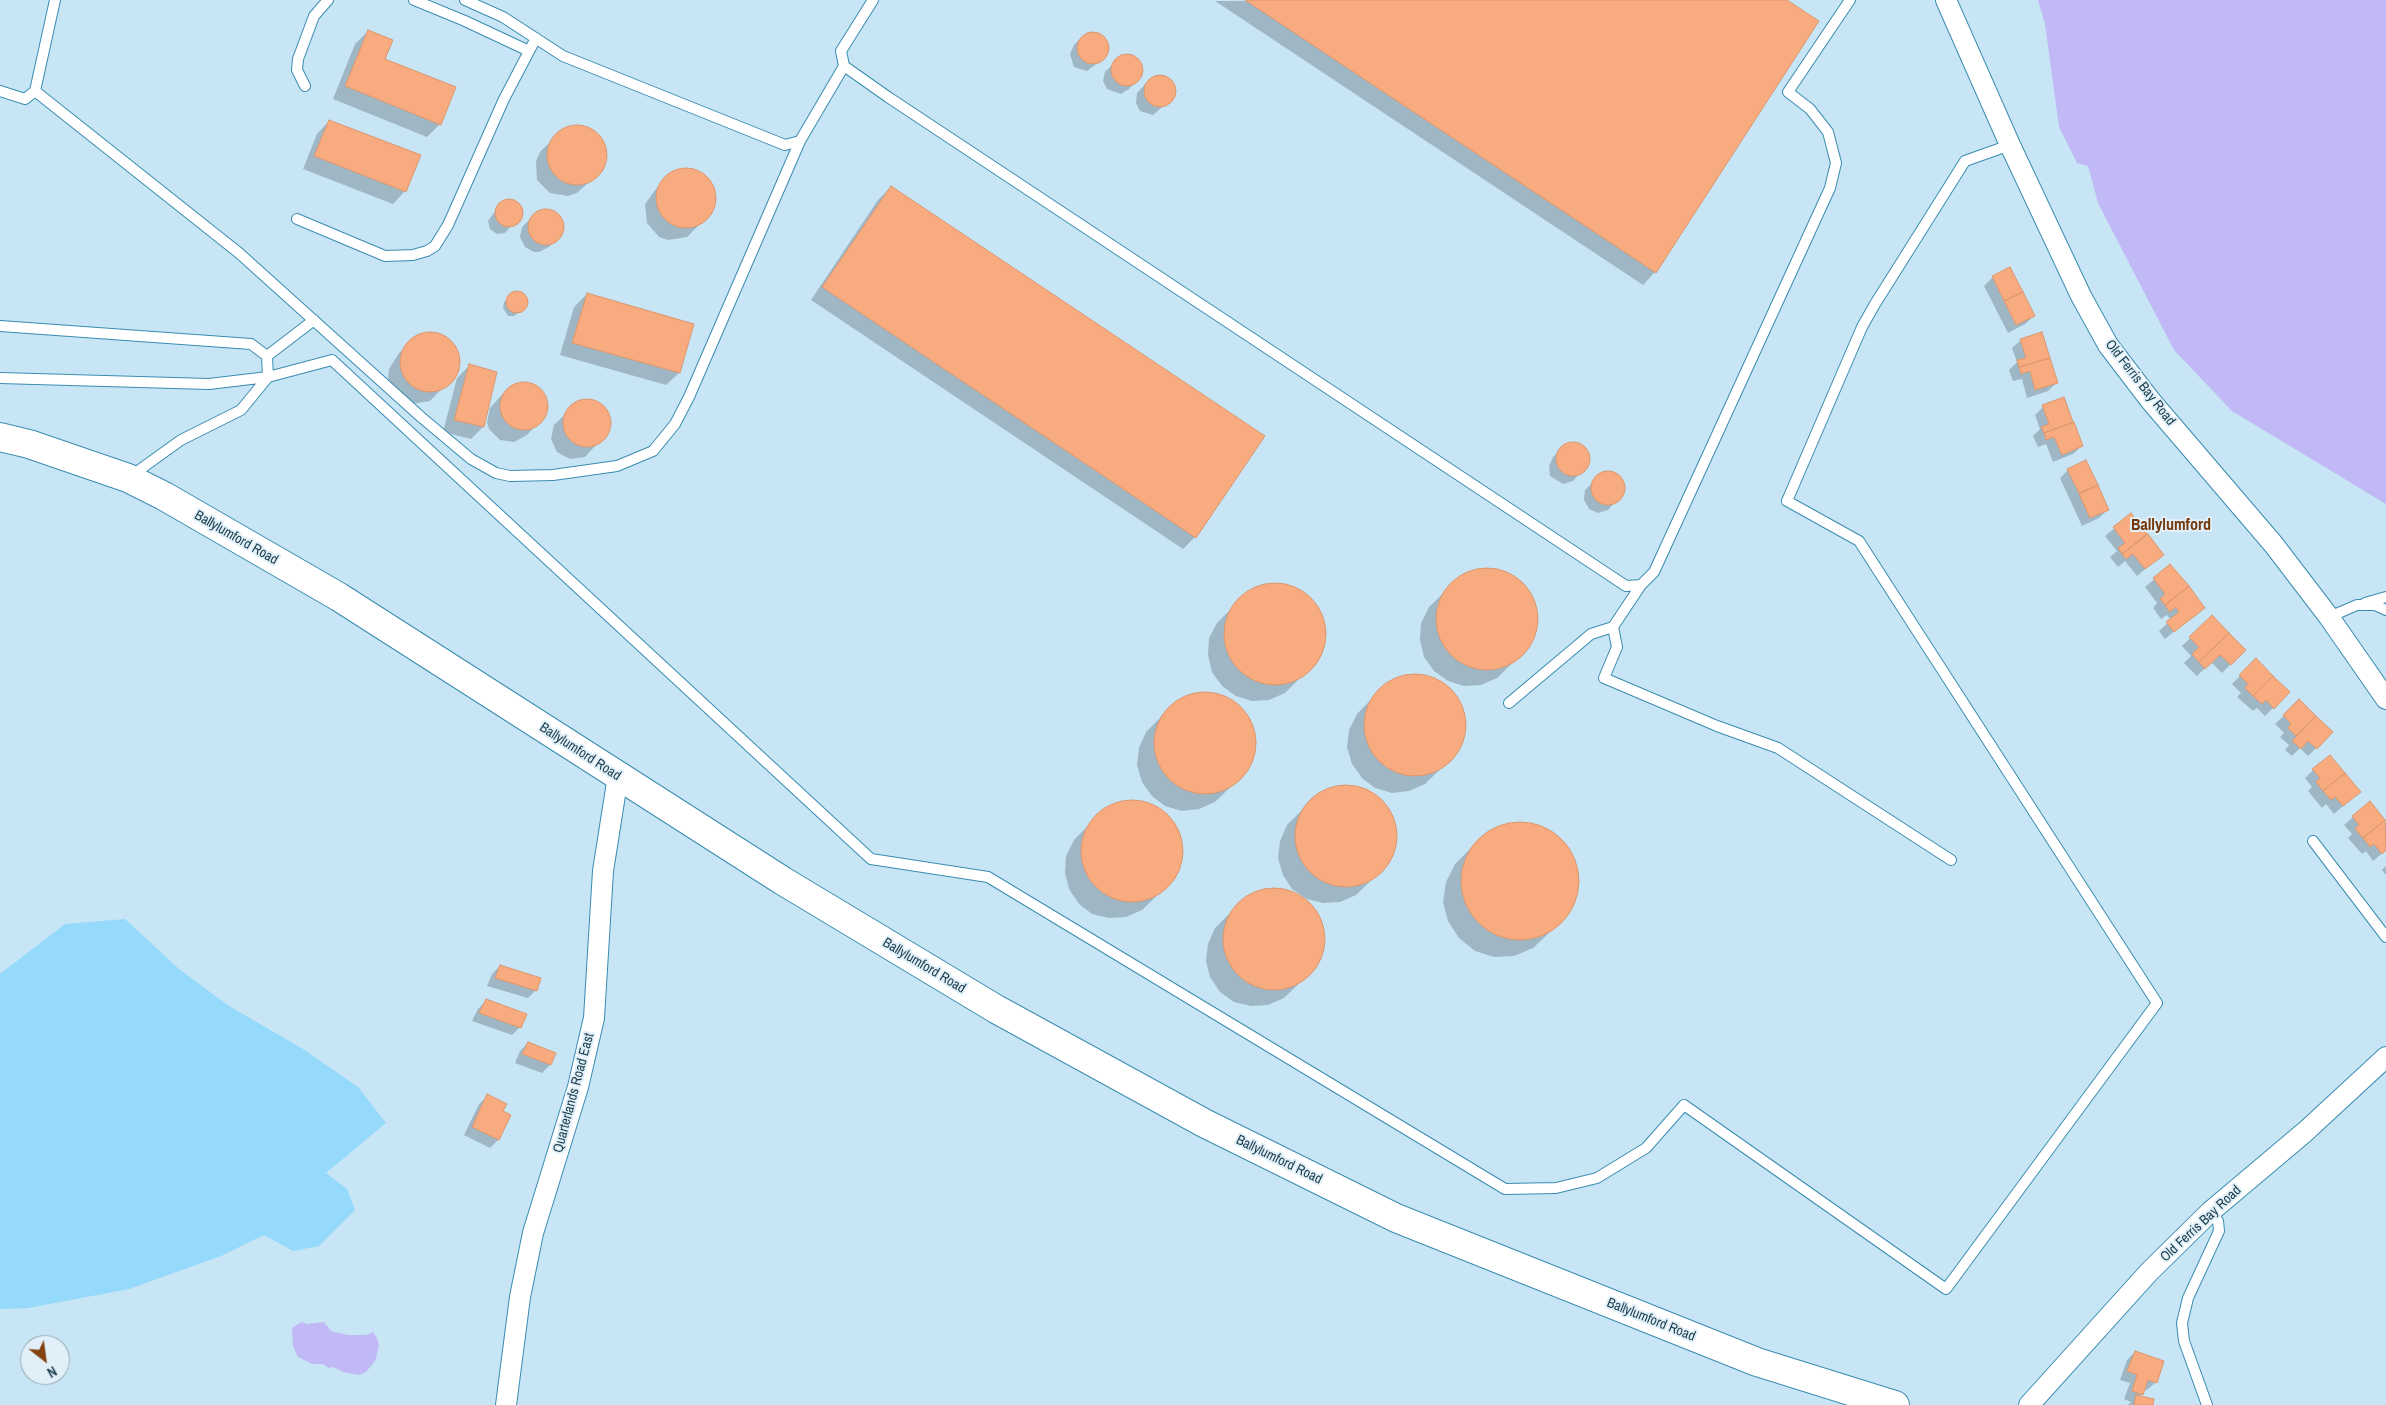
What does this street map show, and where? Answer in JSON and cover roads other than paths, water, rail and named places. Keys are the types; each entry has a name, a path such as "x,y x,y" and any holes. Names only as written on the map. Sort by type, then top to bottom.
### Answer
{"main road":[{"name":"Ballylumford Road","path":"0,437 29,444 128,478 164,496 339,596 783,881 996,1009 1140,1089 1286,1164 1396,1218 1757,1362 1894,1405"}],"street":[{"name":"Old Ferris Bay Road","path":"1946,0 2010,144 2081,296 2108,345 2150,400 2274,545 2329,617 2386,699"},
{"name":"Quarterlands Road East","path":"506,1405 520,1297 533,1233 578,1087 594,1018 603,871 618,776"},
{"name":"Old Ferris Bay Road","path":"2029,1405 2149,1272 2210,1212 2306,1131 2386,1057"}],"lane":[{"path":"0,91 25,99 35,91 55,0"},
{"path":"305,86 297,70 298,59 314,16 328,0"},
{"path":"414,0 466,20 529,51"},
{"path":"465,0 503,17 563,56 785,146 800,141"},
{"path":"35,91 239,253 421,417 471,459 496,473 510,476 553,475 617,466 653,451 675,424 800,141 844,66 841,51 873,0"},
{"path":"1509,703 1591,634 1613,627 1641,585 1654,572 1830,188 1836,163 1828,132 1810,109 1788,92 1850,0"},
{"path":"296,219 385,256 413,255 427,251 435,246 448,225 504,99 536,38"},
{"path":"844,66 888,98 1626,586 1641,585"},
{"path":"0,378 209,384 268,377 332,360 871,859 988,877 1505,1190 1556,1188 1597,1178 1646,1148 1684,1104 1946,1289 2157,1003 1859,541 1787,501 1862,328 1888,283 1965,161 2010,144"},
{"path":"267,356 314,320"},
{"path":"0,326 251,344 267,356"},
{"path":"128,478 181,440 241,410 268,377 267,356"},
{"path":"2329,617 2357,605 2386,597"},
{"path":"2357,605 2375,605 2386,610"},
{"path":"1613,627 1617,647 1604,678 1717,726 1778,748 1951,860"},
{"path":"2313,841 2386,937"},
{"path":"2207,1405 2184,1341 2182,1323 2188,1298 2219,1231 2218,1221 2210,1212"}],"district":[{"name":"Ballylumford","path":"2171,526"}]}
